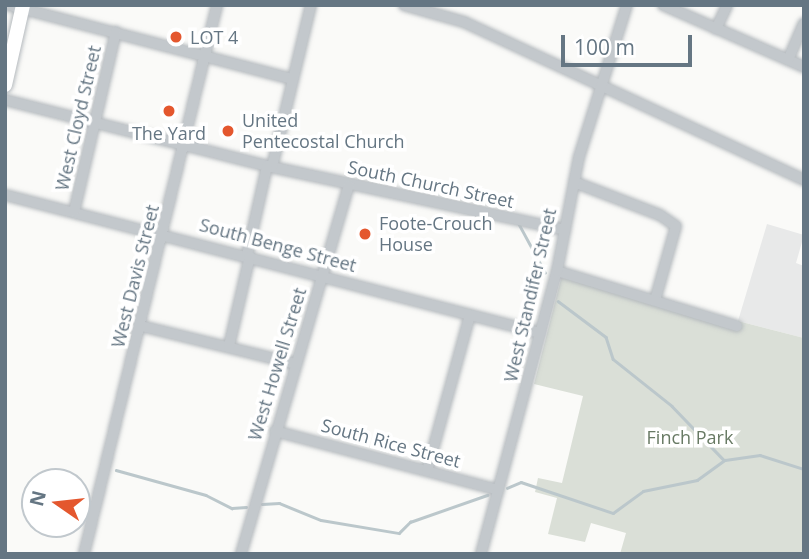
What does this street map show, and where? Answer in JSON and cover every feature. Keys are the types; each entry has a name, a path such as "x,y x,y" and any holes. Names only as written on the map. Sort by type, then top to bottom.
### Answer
{"main road":[{"path":"5,85 18,6"}],"street":[{"name":"West Davis Street","path":"84,554 164,234 217,5"},
{"path":"229,345 269,167 279,140 311,5"},
{"path":"404,5 464,22 601,88 804,180"},
{"name":"West Standifer Street","path":"481,554 557,271 574,181 627,5"},
{"path":"663,5 804,67"},
{"path":"716,29 727,5"},
{"path":"18,6 293,79"},
{"path":"788,60 804,23"},
{"name":"West Cloyd Street","path":"74,212 116,32"},
{"name":"South Church Street","path":"5,100 269,167 349,185 381,187 565,230"},
{"path":"574,181 660,215 677,226 655,300"},
{"name":"West Howell Street","path":"241,554 349,185"},
{"name":"South Benge Street","path":"5,195 540,333"},
{"path":"557,271 737,326"},
{"path":"427,471 470,314"},
{"path":"141,326 296,363"},
{"name":"South Rice Street","path":"275,431 498,490"}],"shaded area":[{"path":"767,224 804,235 796,263 804,266 804,338 738,321"}],"green space":[{"name":"Finch Park","path":"562,275 736,329 738,321 804,338 804,554 620,554 626,533 591,523 585,542 548,534 557,498 535,492 538,478 562,483 583,396 534,384"}],"waterway":[{"path":"519,224 545,272"},
{"path":"558,301 606,337 613,359 672,406 723,459"},
{"path":"507,488 521,482 613,513 643,491 697,480 725,460 760,455 804,469"},
{"path":"116,470 206,495 232,508 246,507"},
{"path":"262,504 279,503 321,520 399,533 410,522 487,495"}],"place":[{"name":"LOT 4","path":"176,37"},
{"name":"The Yard","path":"169,111"},
{"name":"United Pentecostal Church","path":"228,131"},
{"name":"Foote-Crouch House","path":"365,234"}]}
